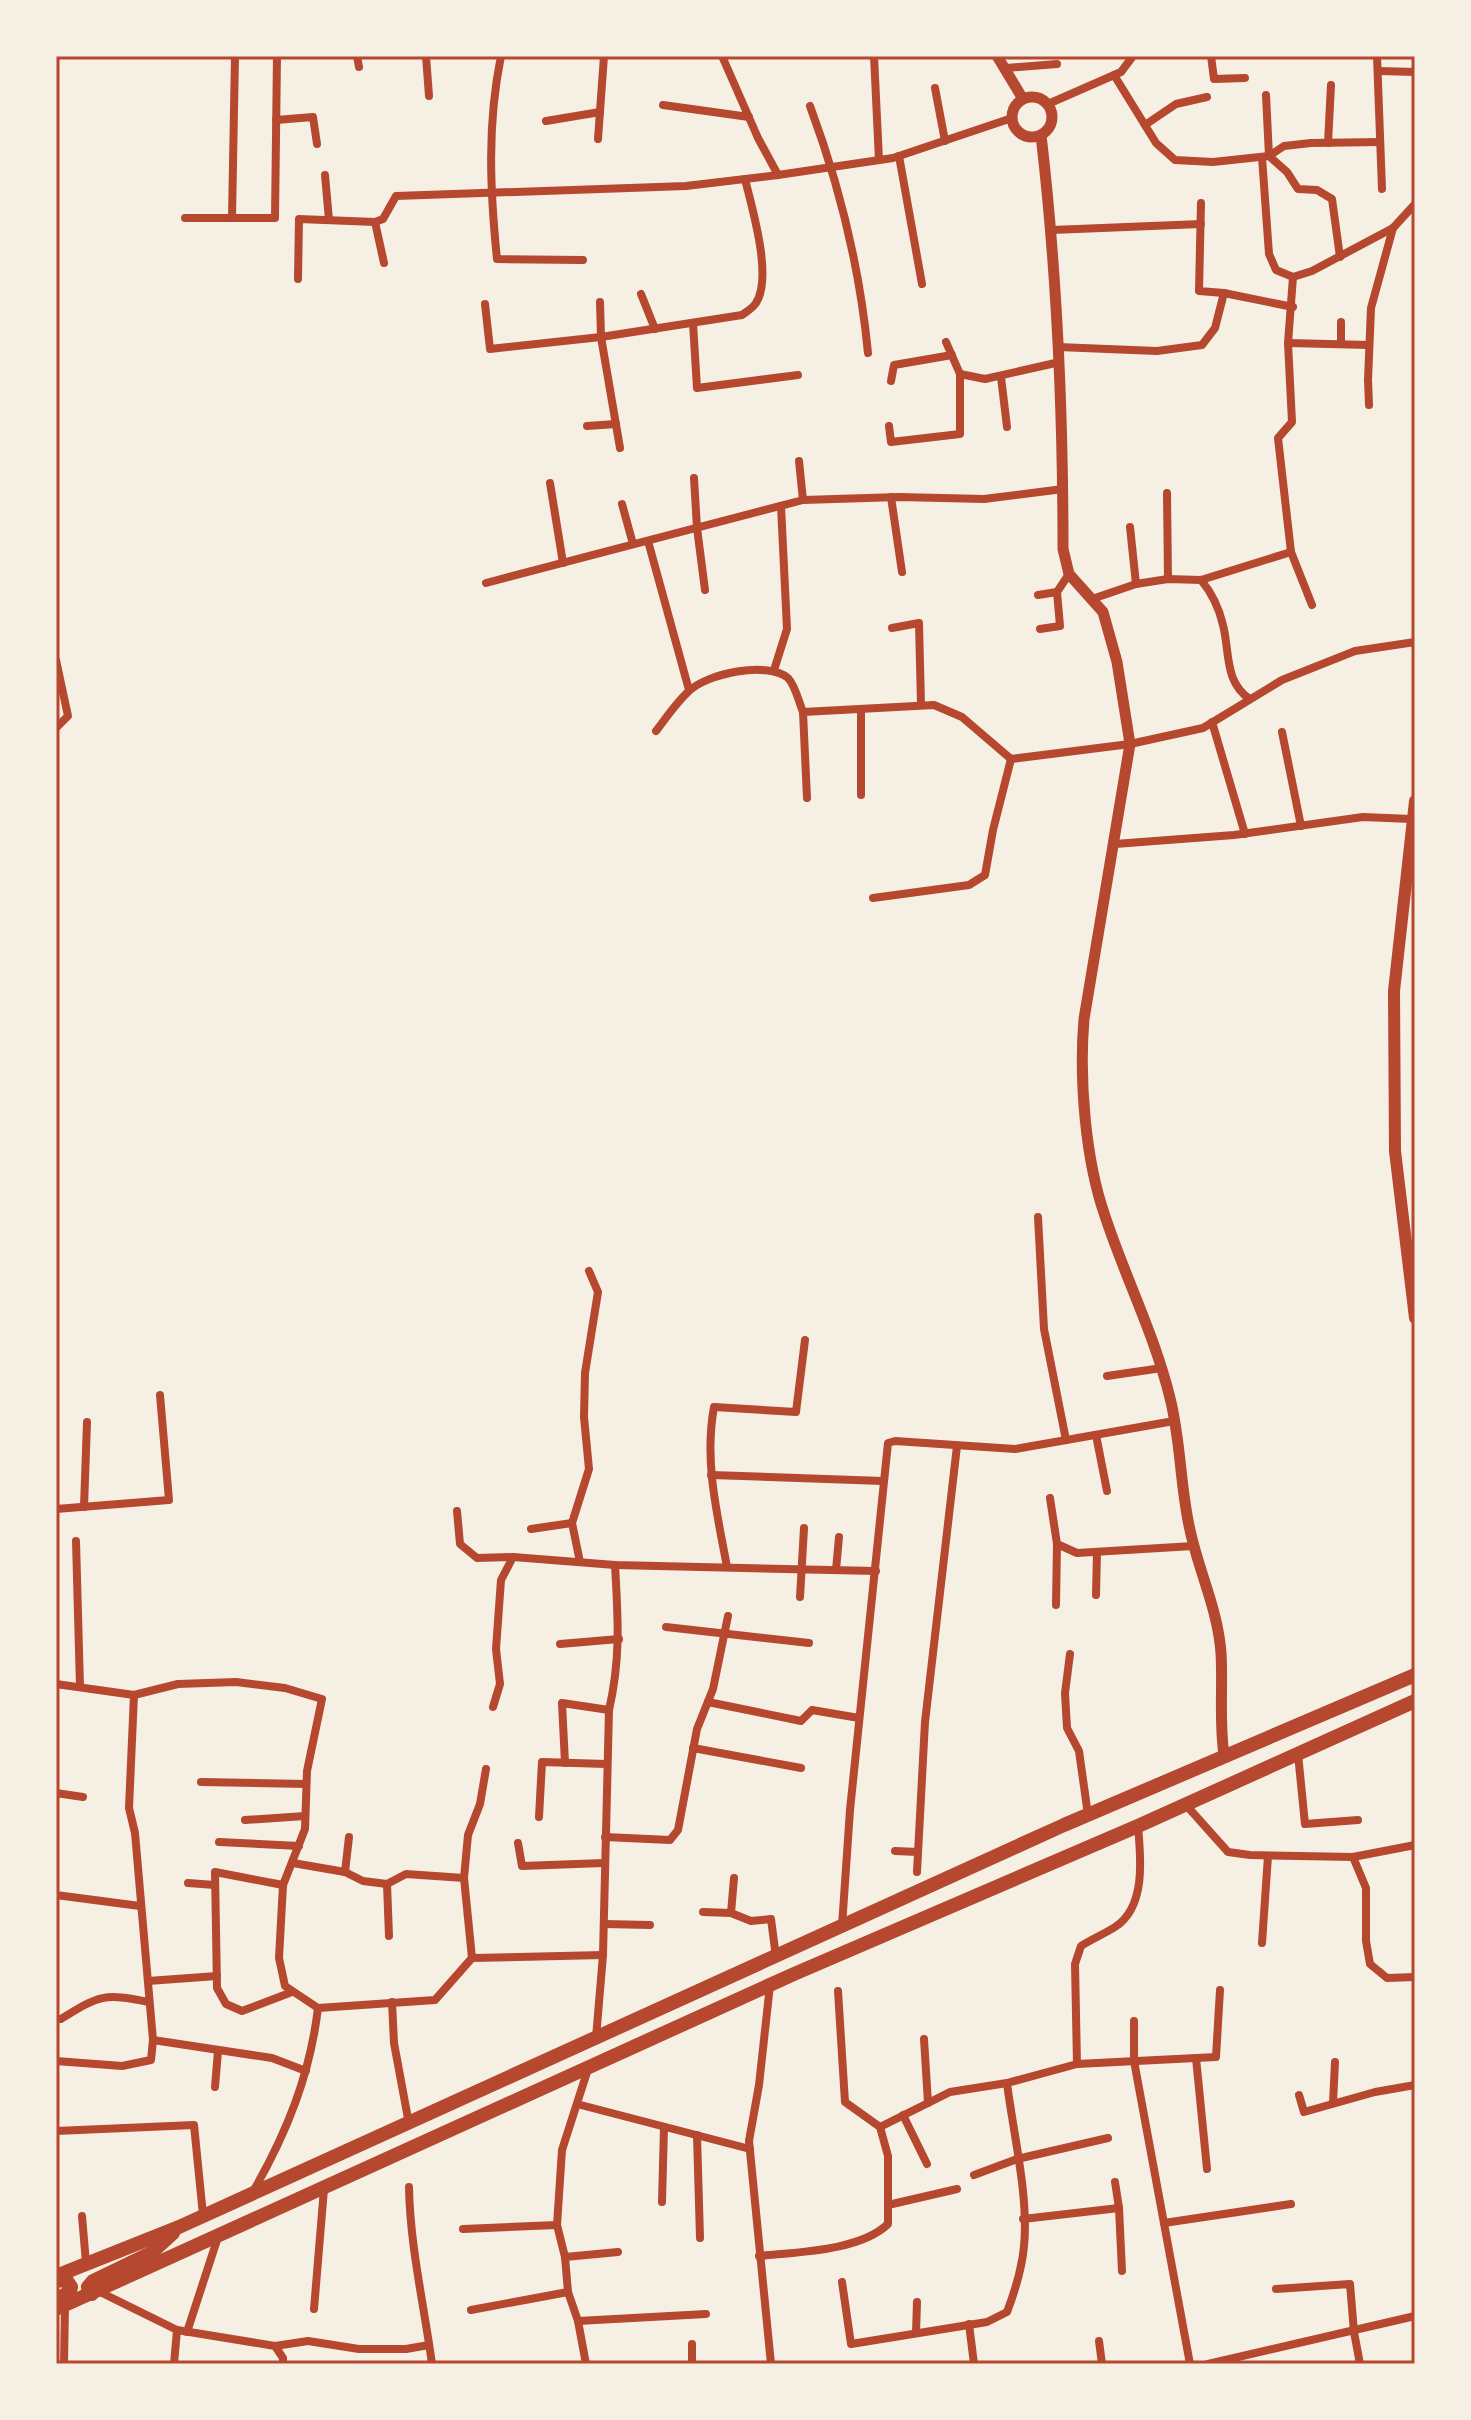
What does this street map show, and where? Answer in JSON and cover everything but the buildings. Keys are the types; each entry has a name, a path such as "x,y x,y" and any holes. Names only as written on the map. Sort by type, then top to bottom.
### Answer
{"main road":[{"path":"1415,801 1394,991 1395,1151 1415,1318"},
{"path":"1386,1688 1415,1663"},
{"path":"56,2278 179,2227 409,2124 1088,1815 1415,1675"},
{"path":"59,2305 218,2237 770,1985 1186,1805 1415,1701"},
{"path":"94,2292 88,2287 93,2281 151,2253 179,2227"},
{"path":"56,2278 67,2281 71,2287 59,2305"}],"street":[{"path":"232,218 235,56"},
{"path":"185,218 275,218 277,56"},
{"path":"357,56 359,67"},
{"path":"426,56 429,96"},
{"path":"501,56 493,94 490,193 497,259 583,260"},
{"path":"598,139 604,56"},
{"path":"722,56 778,175"},
{"path":"874,56 879,160"},
{"path":"997,56 1023,99"},
{"path":"1048,104 1121,72 1133,56"},
{"path":"1211,56 1214,79 1245,78"},
{"path":"1377,56 1380,71 1382,189"},
{"path":"1006,68 1057,64"},
{"path":"1380,71 1415,72"},
{"path":"1114,75 1156,143 1175,160 1213,162 1266,156 1284,146 1380,142"},
{"path":"1328,143 1331,85"},
{"path":"935,88 945,141"},
{"path":"1266,95 1269,254 1276,270 1293,277 1312,271 1393,228 1415,204"},
{"path":"1036,97 1048,104 1052,115 1049,127 1041,135 1031,137 1015,127 1012,118 1015,107 1023,99 1036,97"},
{"path":"1145,125 1176,104 1207,97"},
{"path":"663,105 749,117"},
{"path":"810,106 832,167 863,303 868,353"},
{"path":"546,121 600,112"},
{"path":"276,120 313,117 317,144"},
{"path":"298,279 299,219 375,222 383,219 396,196 686,186 778,175 899,156 1012,118"},
{"path":"1041,135 1052,230 1060,362 1063,549 1069,574 1103,612 1117,662 1130,744 1084,1019 1081,1051 1087,1132 1103,1213 1162,1368 1174,1421 1193,1546 1199,1571 1216,1613 1221,1654 1220,1731 1224,1755"},
{"path":"899,156 922,284"},
{"path":"1266,156 1287,172 1298,189 1317,190 1332,199 1340,257"},
{"path":"325,175 329,220"},
{"path":"485,304 490,349 601,337 742,315 756,304 763,283 745,179"},
{"path":"1201,203 1199,291 1293,307"},
{"path":"375,222 384,263"},
{"path":"1052,230 1201,224"},
{"path":"1369,405 1371,308 1393,228"},
{"path":"1293,277 1288,343 1292,422 1278,438 1291,552 1312,605"},
{"path":"1058,347 1157,351 1202,345 1215,328 1224,293"},
{"path":"641,294 655,329"},
{"path":"600,302 601,337 620,448"},
{"path":"1341,322 1341,344"},
{"path":"693,323 697,388 798,375"},
{"path":"889,426 891,442 960,434 960,374 946,342"},
{"path":"1288,343 1369,345"},
{"path":"891,381 894,365 952,355"},
{"path":"960,374 985,379 1060,362"},
{"path":"1001,377 1007,427"},
{"path":"587,426 616,424"},
{"path":"799,461 803,500"},
{"path":"694,478 705,590"},
{"path":"550,483 563,563"},
{"path":"486,583 803,500 891,497 984,499 1063,489"},
{"path":"1167,493 1168,579"},
{"path":"891,497 902,572"},
{"path":"622,504 633,544"},
{"path":"774,670 787,629 781,506"},
{"path":"1130,527 1136,584"},
{"path":"648,541 689,690"},
{"path":"1092,599 1136,584 1168,579 1201,580 1291,552"},
{"path":"1040,629 1060,626 1057,592 1069,574"},
{"path":"1201,580 1212,594 1223,624 1231,678 1250,699"},
{"path":"1038,595 1057,592"},
{"path":"892,628 919,623 921,705"},
{"path":"803,712 934,705 962,717 1011,759 1130,744 1203,728 1282,680 1355,651 1415,642"},
{"path":"56,660 68,716 56,728"},
{"path":"656,731 689,690 703,682 740,671 774,670 791,680 803,712 807,798"},
{"path":"861,709 861,795"},
{"path":"1212,722 1245,834"},
{"path":"1282,732 1301,826"},
{"path":"873,898 969,885 985,875 1011,759"},
{"path":"1115,844 1245,834 1363,817 1411,819"},
{"path":"1038,1217 1044,1329 1066,1440"},
{"path":"580,1562 572,1523 589,1469 584,1417 585,1373 598,1292 589,1271"},
{"path":"727,1567 711,1475 709,1436 714,1407 796,1412 805,1340"},
{"path":"1107,1376 1162,1368"},
{"path":"56,1509 169,1500 160,1395"},
{"path":"842,1927 859,1718 888,1443 1015,1449 1174,1421"},
{"path":"84,1507 87,1422"},
{"path":"1096,1435 1107,1491"},
{"path":"917,1872 925,1722 957,1446"},
{"path":"711,1475 883,1481"},
{"path":"1050,1498 1057,1544 1056,1605"},
{"path":"457,1511 460,1544 477,1558 513,1557 615,1565 876,1571"},
{"path":"531,1529 572,1523"},
{"path":"800,1597 804,1528"},
{"path":"836,1570 839,1537"},
{"path":"76,1541 80,1687"},
{"path":"1057,1544 1077,1553 1193,1546"},
{"path":"1096,1595 1097,1552"},
{"path":"493,1707 500,1684 496,1649 501,1580 513,1557"},
{"path":"596,2039 603,1955 609,1710 617,1675 619,1639 615,1565"},
{"path":"605,1837 670,1840 678,1830 697,1729 708,1702 728,1616"},
{"path":"666,1627 809,1643"},
{"path":"560,1644 619,1639"},
{"path":"1070,1654 1065,1693 1067,1728 1079,1751 1088,1815"},
{"path":"56,1684 134,1695 178,1684 236,1682 285,1688 322,1699 307,1771 305,1829 283,1885 279,1958 285,1986 318,2008 435,2000 472,1958 464,1878 468,1835 480,1804 486,1769"},
{"path":"56,2061 122,2066 151,2060 153,2040 148,1981 135,1833 129,1808 134,1695"},
{"path":"708,1702 801,1721 812,1710 859,1718"},
{"path":"565,1763 562,1703 609,1710"},
{"path":"693,1748 801,1768"},
{"path":"1298,1754 1305,1824 1358,1820"},
{"path":"539,1817 542,1762 606,1764"},
{"path":"201,1782 306,1784"},
{"path":"56,1793 83,1797"},
{"path":"1186,1805 1228,1852 1353,1857 1415,1845"},
{"path":"245,1820 305,1816"},
{"path":"1077,2064 1075,1964 1081,1946 1115,1927 1134,1909 1141,1858 1138,1826"},
{"path":"345,1872 349,1837"},
{"path":"219,1842 299,1846"},
{"path":"518,1843 522,1866 604,1863"},
{"path":"895,1851 918,1852"},
{"path":"1262,1943 1268,1856"},
{"path":"1353,1857 1366,1888 1366,1941 1370,1964 1387,1978 1415,1977"},
{"path":"293,1863 345,1872 363,1881 387,1884 406,1874 464,1878"},
{"path":"283,1885 215,1872 217,1988 226,2004 242,2011 292,1992"},
{"path":"731,1913 734,1878"},
{"path":"188,1883 215,1885"},
{"path":"387,1884 389,1936"},
{"path":"56,1895 140,1906"},
{"path":"703,1912 731,1913 751,1921 771,1919 776,1957"},
{"path":"604,1924 650,1925"},
{"path":"472,1958 603,1955"},
{"path":"148,1981 217,1976"},
{"path":"770,1985 750,2149 771,2364"},
{"path":"880,2127 950,2092 1007,2083 1077,2064 1216,2057 1220,1990"},
{"path":"759,2256 827,2248 877,2234 888,2224 888,2156 880,2127 845,2102 838,1991"},
{"path":"56,2019 91,2001 114,1995 149,2002"},
{"path":"392,2002 394,2043 409,2124"},
{"path":"252,2194 279,2146 294,2110 313,2049 318,2008"},
{"path":"1134,2021 1134,2061 1190,2364"},
{"path":"924,2039 928,2103"},
{"path":"153,2040 272,2058 306,2071"},
{"path":"215,2087 218,2051"},
{"path":"1196,2058 1207,2169"},
{"path":"1333,2103 1335,2062"},
{"path":"586,2364 578,2321 568,2292 565,2257 557,2225 562,2150 588,2068"},
{"path":"842,2282 851,2344 987,2322 1007,2312 1018,2283 1023,2219 1007,2083"},
{"path":"1299,2095 1304,2112 1415,2085"},
{"path":"577,2104 750,2149"},
{"path":"903,2115 927,2164"},
{"path":"56,2131 194,2125 203,2215"},
{"path":"662,2202 664,2127"},
{"path":"697,2135 700,2238"},
{"path":"974,2175 1017,2159 1108,2138"},
{"path":"1115,2182 1122,2271"},
{"path":"409,2187 410,2231 432,2364"},
{"path":"314,2309 324,2189"},
{"path":"888,2205 957,2189"},
{"path":"1164,2223 1291,2204"},
{"path":"1023,2219 1119,2208"},
{"path":"82,2216 86,2263"},
{"path":"463,2229 557,2225"},
{"path":"174,2364 182,2331 218,2237"},
{"path":"565,2257 618,2252"},
{"path":"1276,2289 1350,2284 1360,2364"},
{"path":"94,2292 182,2331 275,2346 308,2341 359,2349 406,2349 429,2345"},
{"path":"471,2310 568,2292"},
{"path":"916,2333 917,2302"},
{"path":"59,2305 64,2364"},
{"path":"578,2321 706,2314"},
{"path":"1208,2364 1415,2316"},
{"path":"969,2324 974,2364"},
{"path":"1099,2341 1102,2364"},
{"path":"692,2344 692,2364"},
{"path":"275,2346 283,2358 283,2364"},
{"path":"1259,2353 1261,2364"}]}
